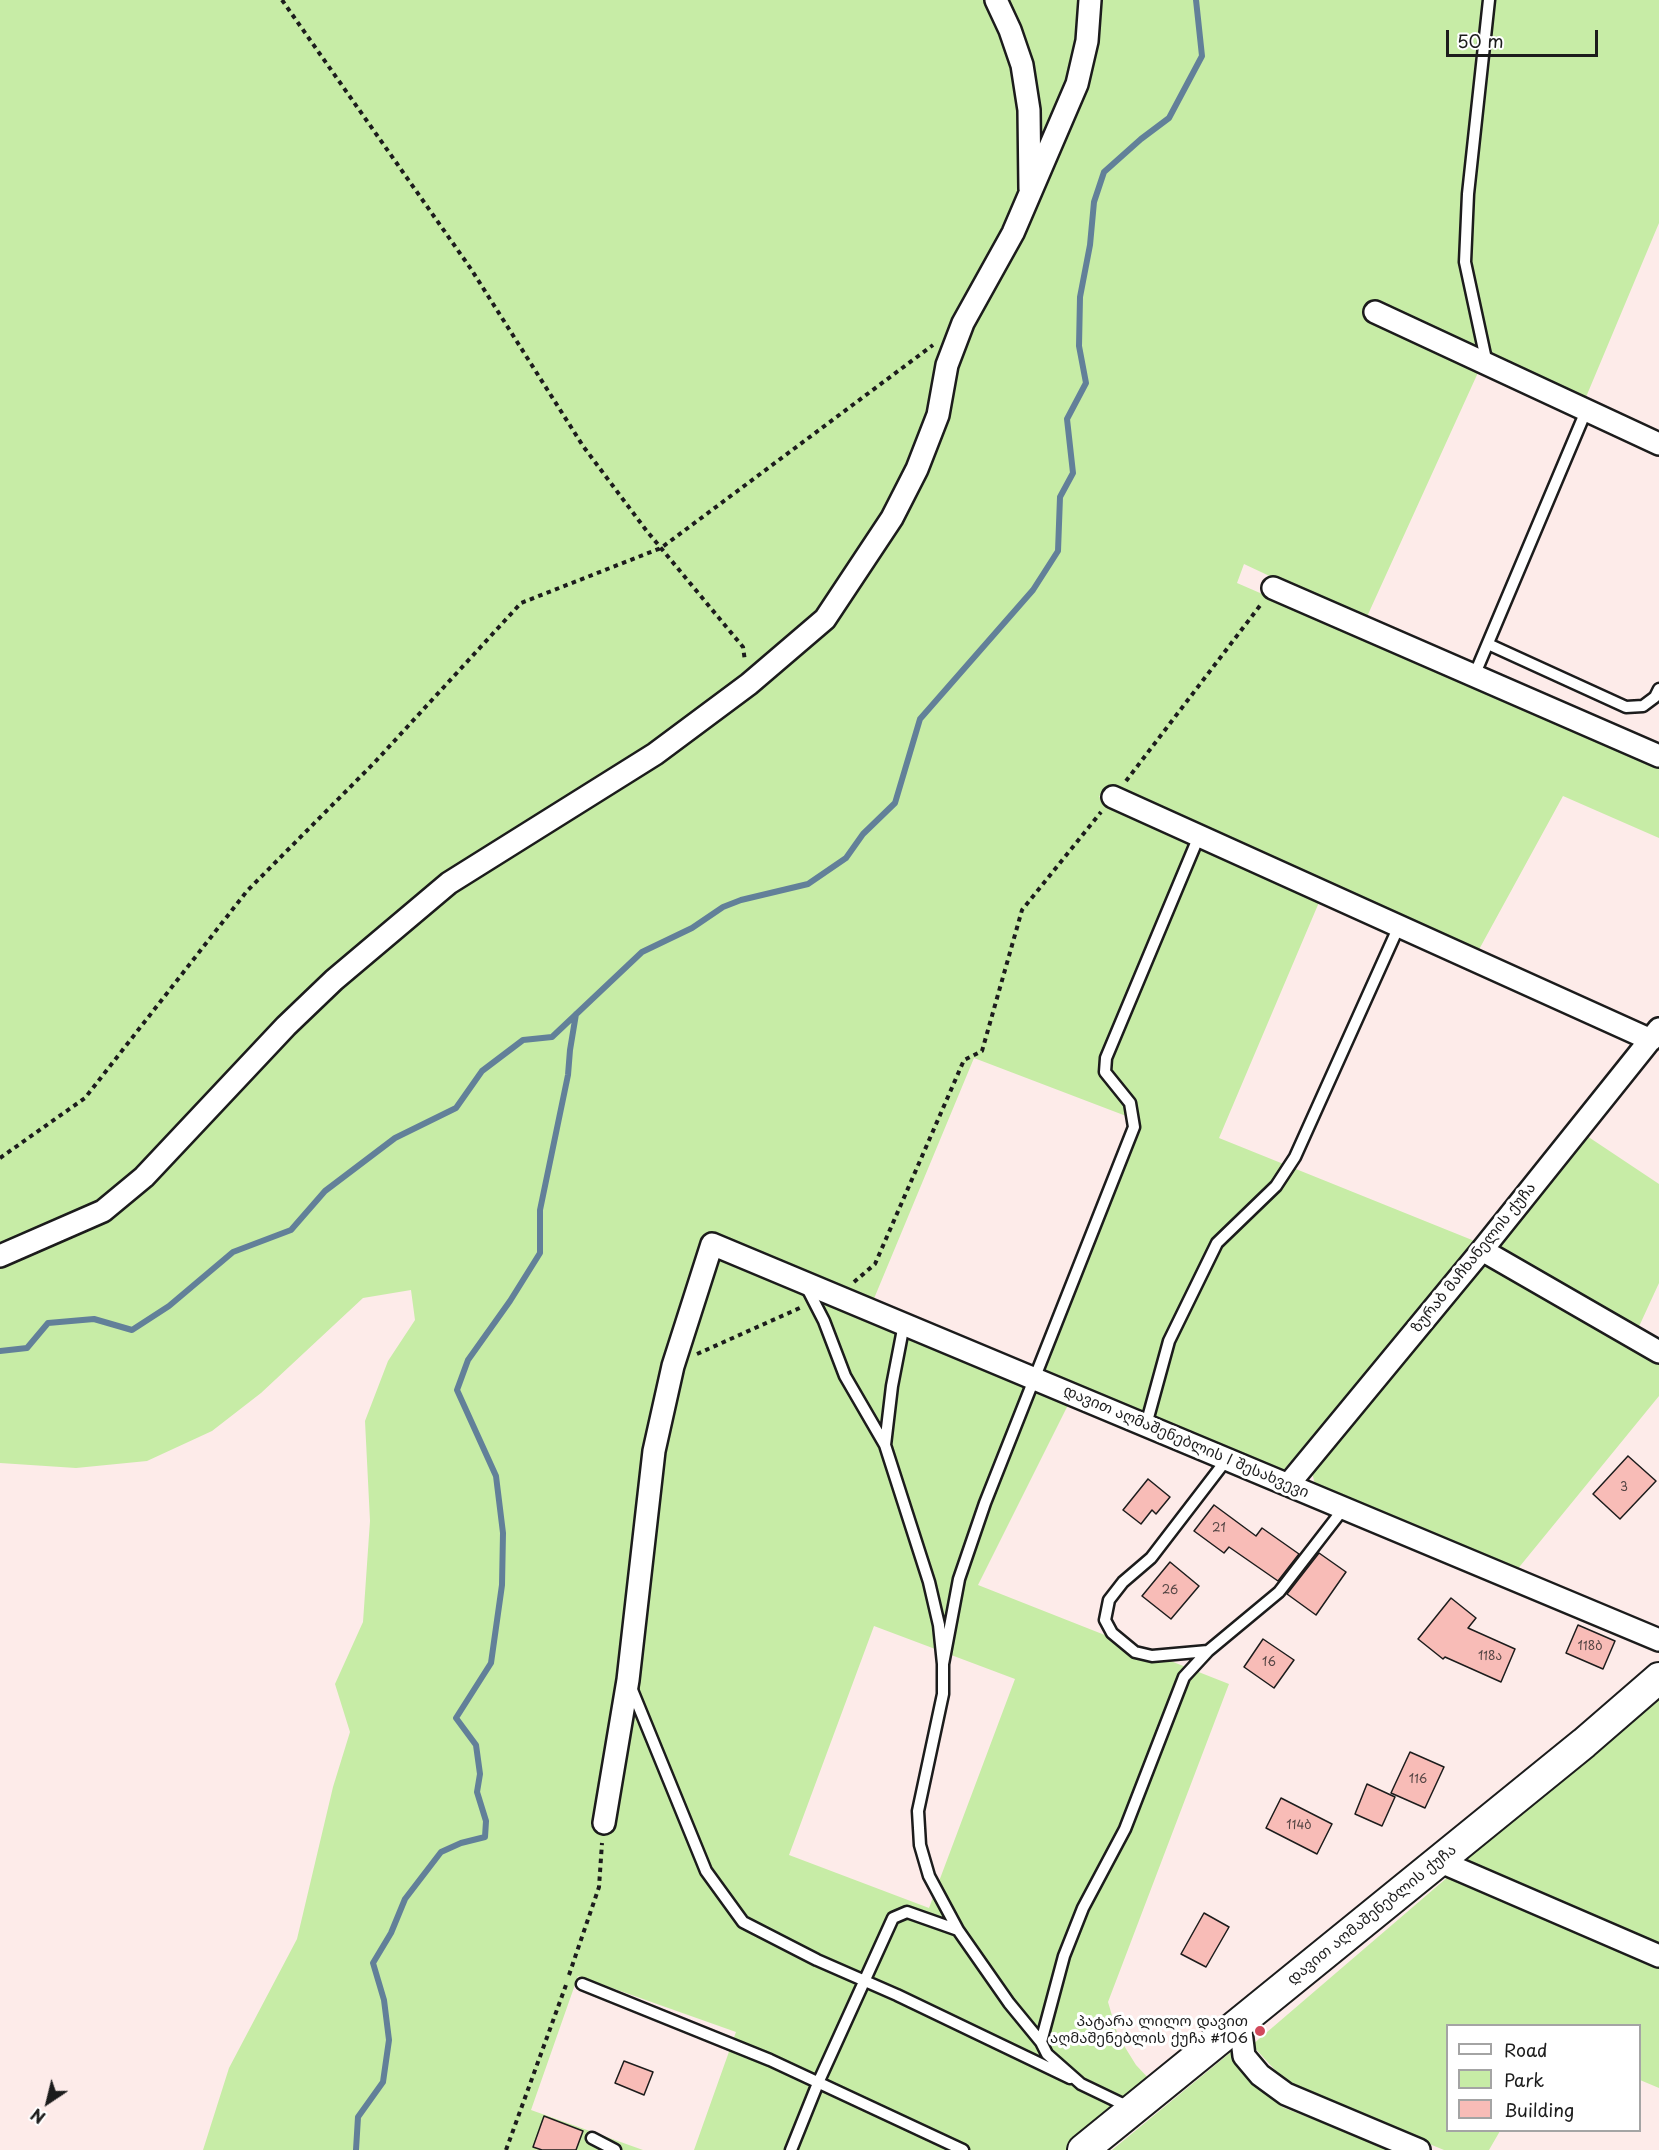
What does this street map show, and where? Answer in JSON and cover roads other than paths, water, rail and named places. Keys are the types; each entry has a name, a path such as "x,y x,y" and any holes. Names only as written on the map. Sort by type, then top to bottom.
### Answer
{"street":[{"path":"996,0 1010,30 1022,65 1029,110 1030,193"},
{"path":"0,1256 103,1211 144,1177 286,1026 334,980 449,883 655,754 749,684 825,619 892,518 917,469 938,415 947,365 963,323 1013,233 1077,84 1087,41 1090,0"},
{"path":"1375,312 1659,444"},
{"path":"1273,588 1659,756"},
{"path":"1113,797 1399,926 1655,1034"},
{"name":"ზურაბ მაჩხანელის ქუჩა","path":"1288,1485 1482,1250 1655,1034"},
{"name":"დავით აღმაშენებლის I შესახვევი","path":"628,1680 654,1451 674,1366 712,1244 817,1293 904,1324 1659,1641"},
{"path":"1482,1250 1659,1352"},
{"name":"დავით აღმაშენებლის ქუჩა","path":"1083,2150 1584,1743 1659,1678"},
{"path":"604,1823 628,1680"},
{"path":"1439,1861 1659,1956"},
{"path":"1240,2023 1244,2056 1260,2075 1287,2094 1419,2150"}],"lane":[{"path":"1487,364 1465,262 1468,194 1489,0"},
{"path":"1474,676 1586,411"},
{"path":"1488,645 1626,707 1643,706 1655,697 1659,689"},
{"path":"943,1664 959,1579 1009,1440 1134,1127 1130,1103 1105,1072 1106,1058 1199,836"},
{"path":"1146,1425 1169,1341 1217,1243 1276,1186 1295,1157 1399,926"},
{"path":"817,1293 845,1376 885,1445 929,1582 939,1625 943,1694 918,1811 920,1845 929,1876 958,1930 1009,2003 1041,2042 1047,2054 1081,2084"},
{"path":"885,1445 892,1386 904,1324"},
{"path":"1208,1651 1152,1656 1135,1652 1112,1632 1105,1620 1109,1600 1123,1582 1151,1558 1227,1459"},
{"path":"1041,2042 1064,1956 1083,1908 1125,1829 1184,1677 1208,1651 1279,1592 1344,1508"},
{"path":"628,1680 706,1871 743,1922 1134,2110"},
{"path":"791,2150 818,2083 893,1918 907,1912 958,1930"},
{"path":"582,1984 770,2060 963,2150"},
{"path":"592,2138 615,2150"}],"waterway":[{"path":"0,1351 27,1348 48,1323 94,1319 132,1330 169,1306 233,1252 291,1230 325,1191 395,1138 456,1108 482,1071 523,1040 552,1037 642,952 692,928 723,907 741,900 808,884 846,858 863,834 895,803 920,719 1033,590 1058,551 1060,497 1073,473 1067,419 1086,383 1079,346 1080,297 1090,245 1094,202 1104,172 1169,118 1202,56 1196,0"},
{"path":"356,2150 358,2117 383,2082 389,2040 384,2000 373,1963 391,1933 405,1899 441,1852 461,1843 485,1837 486,1821 477,1792 480,1774 476,1745 456,1718 491,1663 502,1585 503,1533 496,1476 457,1390 468,1360 510,1301 540,1253 540,1210 568,1075 576,1014"}],"place":[{"name":"პატარა ლილო დავით აღმაშენებლის ქუჩა #106","path":"1260,2031"}]}
